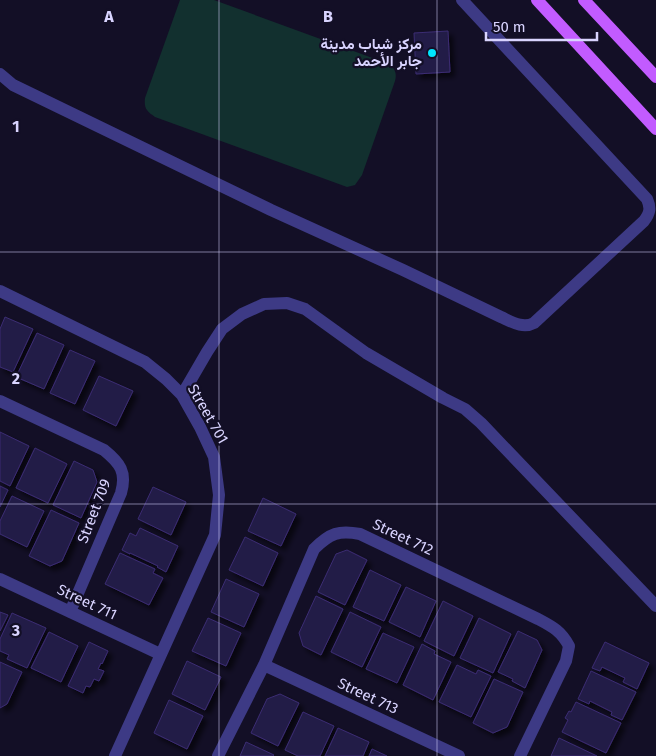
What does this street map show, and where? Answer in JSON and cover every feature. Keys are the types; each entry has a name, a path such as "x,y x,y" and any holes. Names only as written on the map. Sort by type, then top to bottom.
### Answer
{"main road":[{"path":"536,0 656,129"},
{"path":"584,0 656,77"}],"street":[{"path":"0,74 12,85 272,210 502,317 518,324 529,326 534,324 644,221 650,211 650,206 647,199 462,0"},
{"name":"Street 701","path":"0,291 145,362 166,378 182,395 214,456 218,495 215,535 115,756"},
{"path":"182,395 222,329 242,314 264,304 287,303 305,309 366,353 465,409 481,423 656,606"},
{"name":"Street 709","path":"0,401 104,450 116,460 122,470 124,482 121,493 70,612"},
{"name":"Street 712","path":"218,756 264,664 314,549 324,538 348,532 360,534 554,627 564,637 569,646 566,661 520,756"},
{"name":"Street 711","path":"0,579 160,654"},
{"name":"Street 713","path":"264,664 459,756"}],"green space":[{"path":"180,0 214,0 389,64 394,69 396,73 395,81 362,175 355,185 347,187 155,117 148,111 145,107 145,98"}],"building":[{"name":"مركز شباب مدينة جابر الأحمد","path":"448,31 450,72 416,74 414,33"},
{"path":"5,317 33,329 13,372 0,367 0,329"},
{"path":"37,333 64,345 44,389 16,377"},
{"path":"70,350 95,361 75,404 50,393"},
{"path":"99,376 133,391 116,426 83,410"},
{"path":"0,432 29,446 10,486 0,481"},
{"path":"35,448 67,464 48,503 16,488"},
{"path":"74,461 93,470 97,482 81,518 53,505"},
{"path":"0,486 8,490 0,507"},
{"path":"153,487 186,502 171,535 138,519"},
{"path":"12,496 44,511 27,547 0,534 0,521"},
{"path":"263,498 296,514 281,546 248,531"},
{"path":"51,510 79,523 62,561 50,566 29,556"},
{"path":"140,528 178,546 166,572 158,566 122,550 130,533 136,536"},
{"path":"245,537 278,553 263,586 229,570"},
{"path":"347,550 367,560 345,605 318,592 336,554"},
{"path":"120,553 155,569 153,573 163,578 149,605 105,584"},
{"path":"370,570 401,585 384,621 353,607"},
{"path":"226,579 259,594 244,627 211,612"},
{"path":"406,587 436,601 420,637 389,622"},
{"path":"316,596 343,609 321,655 303,646 299,633"},
{"path":"443,601 473,616 454,656 424,641"},
{"path":"0,612 8,615 0,631"},
{"path":"350,612 381,627 362,667 331,652"},
{"path":"12,613 46,628 27,668 7,659 9,655 0,651 0,639"},
{"path":"208,618 241,633 226,666 192,651"},
{"path":"479,618 511,634 493,673 460,658"},
{"path":"518,631 537,640 542,650 525,688 512,681 513,679 498,672"},
{"path":"49,632 78,646 61,682 31,668"},
{"path":"383,633 414,647 397,683 366,669"},
{"path":"89,642 108,651 98,669 104,671 99,681 94,679 90,687 86,686 83,693 68,686"},
{"path":"605,642 649,663 637,689 623,682 625,678 602,667 600,671 592,668"},
{"path":"422,644 435,651 434,654 451,662 433,700 403,685"},
{"path":"187,661 221,677 205,710 172,694"},
{"path":"0,662 22,672 7,704 0,708"},
{"path":"457,665 476,674 478,670 491,676 471,717 439,702"},
{"path":"591,671 636,692 622,720 611,715 612,712 590,701 589,704 578,699"},
{"path":"494,679 523,692 507,727 493,733 473,723"},
{"path":"280,694 299,703 278,746 251,733 267,699"},
{"path":"169,700 203,716 187,749 154,733"},
{"path":"576,702 621,723 606,753 562,732 568,720 565,718 569,711 571,712"},
{"path":"303,712 334,726 320,756 298,756 285,750"},
{"path":"338,728 369,742 363,756 325,756"},
{"path":"559,738 597,756 551,756"},
{"path":"246,742 274,755 240,756"},
{"path":"372,749 387,756 369,756"}],"place":[{"name":"مركز شباب مدينة جابر الأحمد","path":"432,53"}]}
